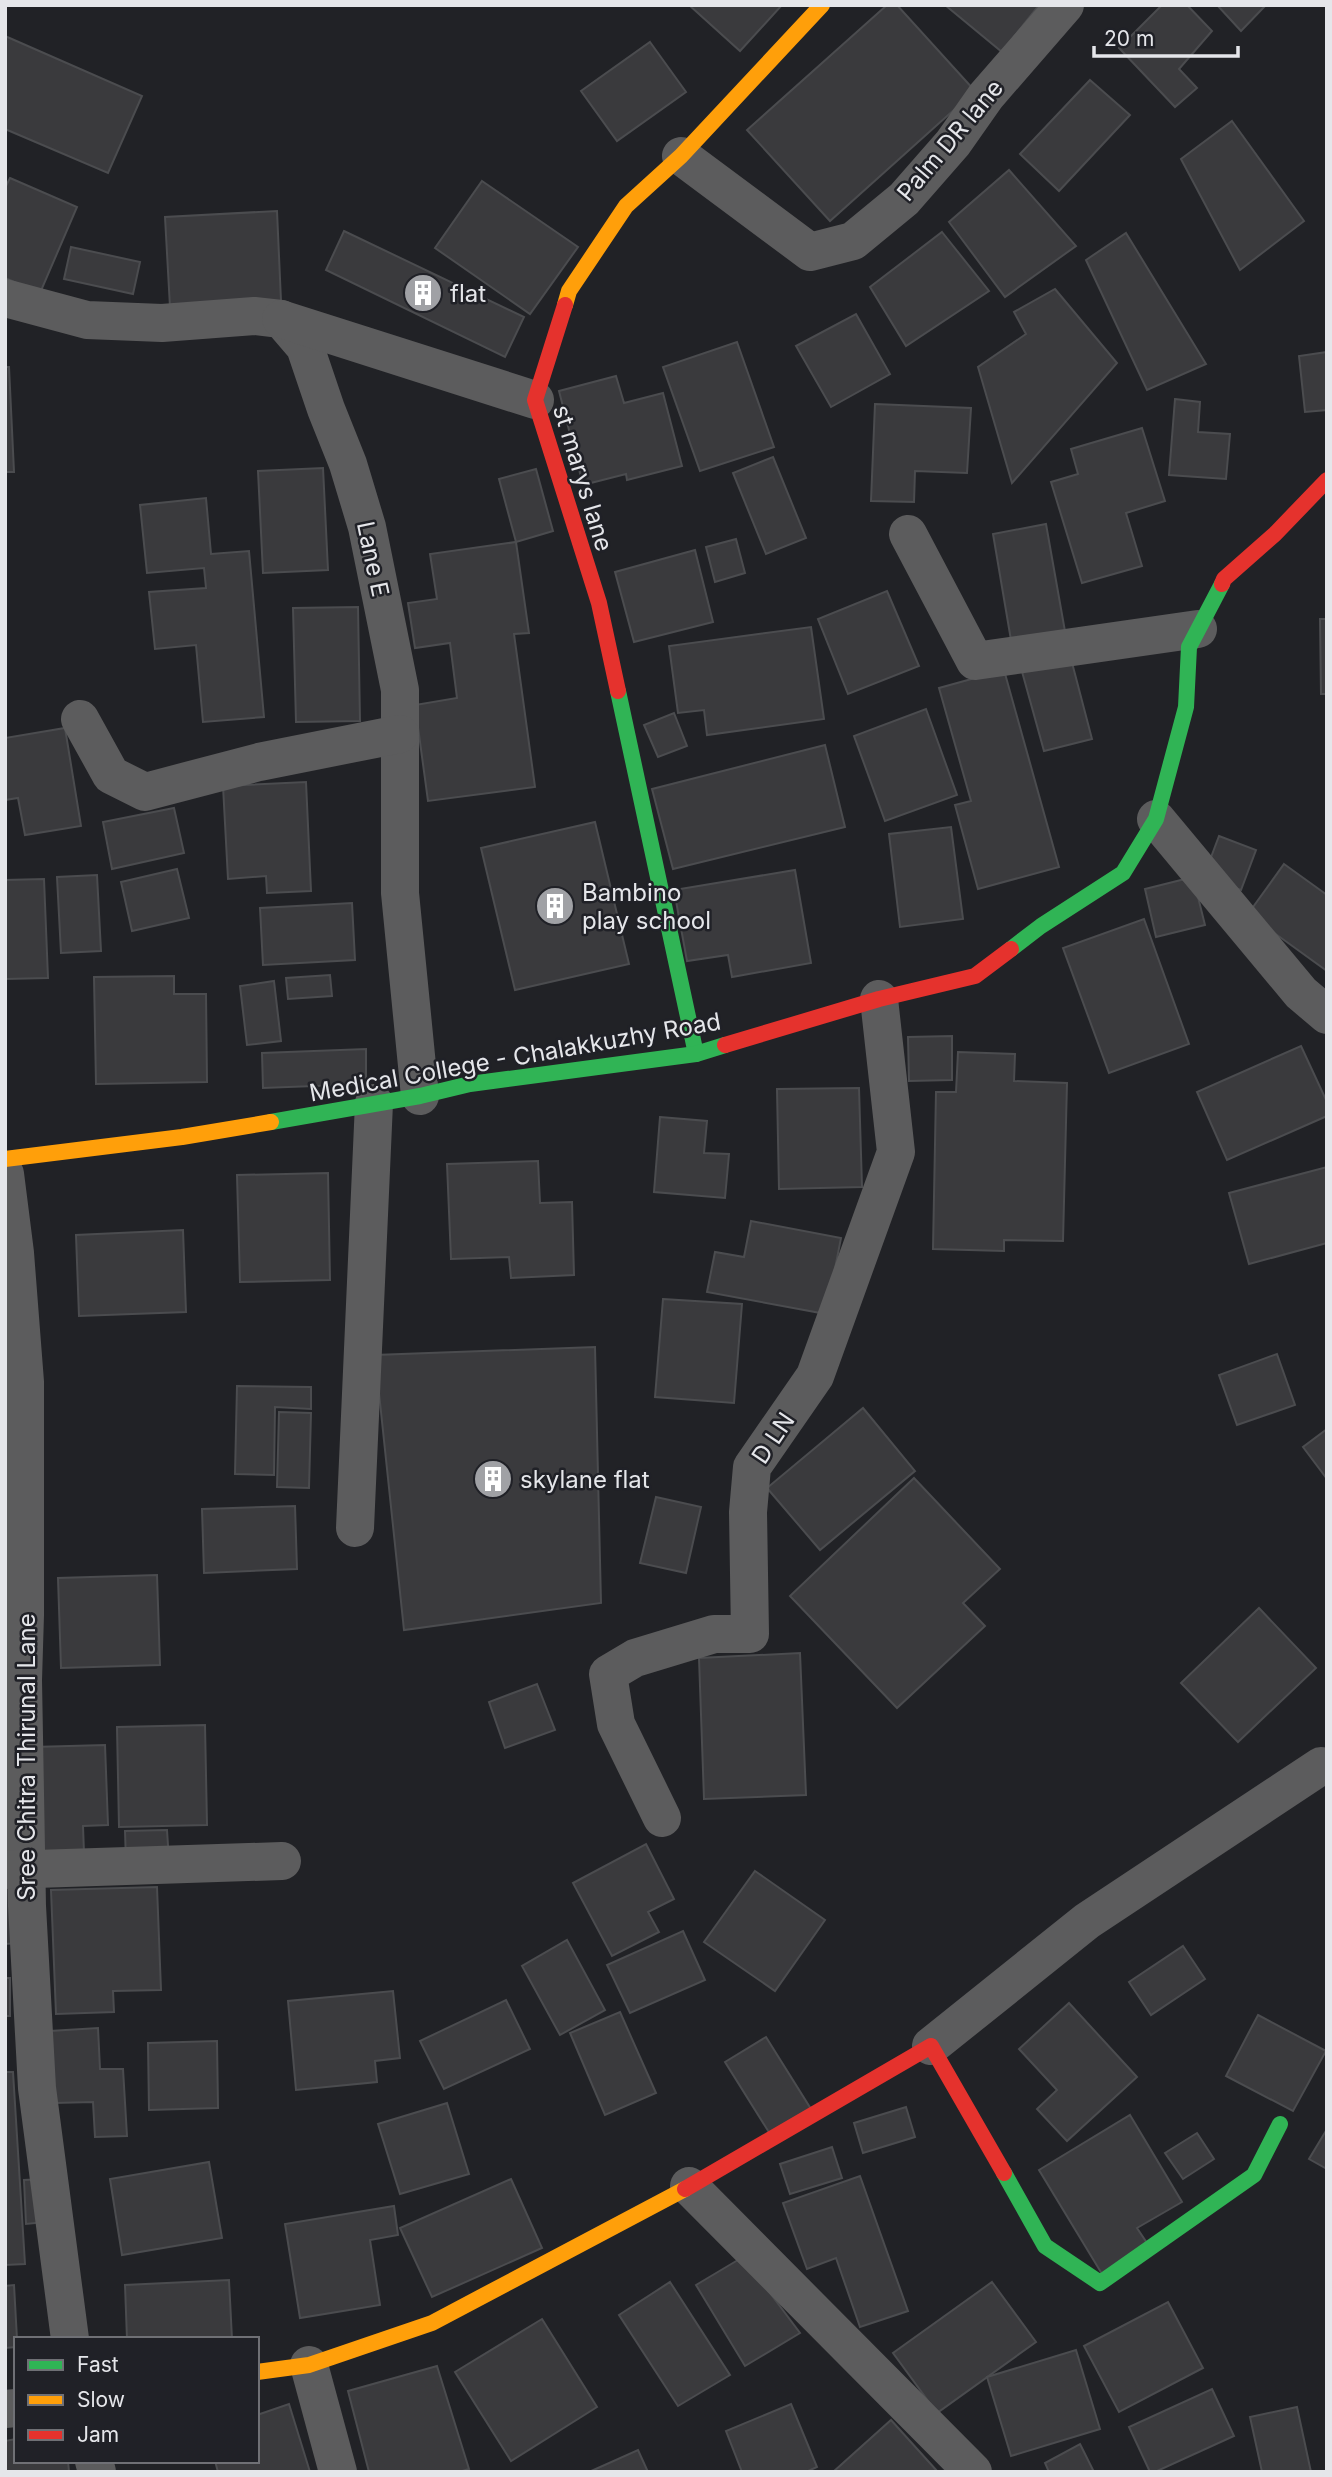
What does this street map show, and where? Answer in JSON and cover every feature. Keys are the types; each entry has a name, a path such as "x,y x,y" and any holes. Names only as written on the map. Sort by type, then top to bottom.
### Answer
{"street":[{"name":"st marys lane","path":"696,1054 599,603 535,400 569,291 626,206 681,156 822,5"},
{"name":"Palm DR lane","path":"681,156 810,252 853,241 904,199 953,143 995,86 1065,5"},
{"path":"5,299 87,320 162,323 254,316 281,319 535,400"},
{"name":"Lane E","path":"281,319 305,347 348,464 367,527 400,690 400,893 420,1096"},
{"name":"Medical College - Chalakkuzhy Road","path":"5,1159 182,1137 420,1096 470,1084 696,1054 879,999 975,976 1041,926 1122,873 1156,819 1186,707 1189,647 1224,579 1275,534 1327,480"},
{"path":"908,534 975,661 1198,629"},
{"path":"80,719 111,775 145,792 259,762 400,734"},
{"path":"1156,819 1301,993 1327,1015"},
{"name":"D LN","path":"662,1818 616,1724 608,1674 635,1658 714,1633 750,1634 748,1513 752,1466 815,1376 896,1152 879,999"},
{"path":"355,1528 374,1104"},
{"name":"Sree Chitra Thirunal Lane","path":"5,1174 26,1382 15,1617 23,1680 16,1870 27,1906 20,2030 37,2088 70,2337"},
{"path":"259,2372 309,2364 432,2323 707,2178 931,2046 1087,1921 1321,1766 1327,1767"},
{"path":"16,1870 282,1861"},
{"path":"931,2046 1045,2246 1100,2283 1254,2175 1280,2124"},
{"path":"689,2186 973,2472"},
{"path":"309,2364 338,2472"}],"building":[{"path":"689,5 782,5 740,51"},
{"path":"887,5 897,5 975,91 830,221 747,130"},
{"path":"945,5 1039,5 1002,52"},
{"path":"1162,5 1187,5 1212,31 1179,69 1197,88 1175,107 1119,48"},
{"path":"1217,5 1266,5 1241,31"},
{"path":"5,36 142,96 108,173 5,129"},
{"path":"650,42 686,92 617,141 581,91"},
{"path":"1090,80 1130,115 1059,191 1020,154"},
{"path":"1232,121 1304,221 1240,270 1181,159"},
{"path":"1009,170 1076,246 1005,297 949,222"},
{"path":"10,178 77,207 40,293 5,278 5,188"},
{"path":"482,181 578,247 530,314 435,248"},
{"path":"277,211 281,301 170,307 165,217"},
{"name":"flat","path":"344,231 524,317 505,357 326,270"},
{"path":"942,232 989,291 906,346 870,287"},
{"path":"1126,233 1206,364 1147,390 1086,260"},
{"path":"71,247 140,262 133,294 64,279"},
{"path":"1055,289 1117,363 1012,483 978,367 1026,334 1014,312"},
{"path":"856,314 890,374 831,407 796,346"},
{"path":"737,342 774,447 700,471 663,367"},
{"path":"1327,352 1327,410 1305,412 1299,356"},
{"path":"5,367 9,367 14,472 5,472"},
{"path":"616,376 624,403 663,393 682,466 627,480 626,474 583,485 559,391"},
{"path":"1175,399 1200,402 1198,432 1230,434 1226,479 1169,475"},
{"path":"875,404 971,408 967,473 915,471 914,502 871,501"},
{"path":"1142,428 1165,501 1126,513 1142,566 1082,583 1051,482 1078,474 1071,449"},
{"path":"773,457 806,538 766,554 733,473"},
{"path":"323,468 328,570 263,573 258,471"},
{"path":"536,469 553,531 516,542 499,479"},
{"path":"206,498 211,554 249,551 264,717 203,722 196,645 155,649 149,592 206,588 204,568 147,573 140,505"},
{"path":"1046,524 1066,637 1012,646 993,534"},
{"path":"736,539 745,573 715,582 706,547"},
{"path":"516,542 529,633 514,634 535,787 428,801 415,705 457,698 450,643 415,648 408,603 437,599 430,554"},
{"path":"695,550 713,622 634,642 615,572"},
{"path":"887,591 919,666 848,694 818,619"},
{"path":"358,607 360,721 296,722 293,608"},
{"path":"1320,619 1327,619 1327,694 1321,694"},
{"path":"811,627 824,719 707,735 704,710 678,713 669,646"},
{"path":"1070,655 1092,739 1044,751 1021,668"},
{"path":"1004,670 1059,867 978,889 955,805 971,801 939,688"},
{"path":"926,709 957,795 885,821 854,736"},
{"path":"674,713 687,746 658,757 644,725"},
{"path":"65,728 81,826 25,835 18,798 5,800 5,738"},
{"path":"825,745 845,827 673,869 652,789"},
{"path":"306,782 311,891 267,893 266,876 228,879 223,786"},
{"path":"174,808 184,853 112,869 103,822"},
{"name":"Bambino play school","path":"595,822 629,964 515,990 481,848"},
{"path":"951,827 963,919 900,927 889,834"},
{"path":"1219,836 1256,850 1241,890 1204,876"},
{"path":"1284,864 1327,895 1327,971 1248,914"},
{"path":"177,869 189,918 132,931 121,882"},
{"path":"795,870 811,963 732,977 728,955 687,961 674,890"},
{"path":"97,875 101,951 61,953 57,877"},
{"path":"1193,877 1205,925 1156,937 1145,889"},
{"path":"44,879 48,978 5,979 5,880"},
{"path":"352,903 355,960 263,965 260,908"},
{"path":"1144,919 1189,1044 1109,1073 1063,948"},
{"path":"330,975 332,996 288,999 286,978"},
{"path":"174,976 174,994 206,994 207,1082 96,1084 94,977"},
{"path":"274,981 281,1041 247,1045 240,986"},
{"path":"952,1036 952,1080 909,1081 908,1037"},
{"path":"1301,1046 1327,1102 1327,1116 1227,1160 1197,1092"},
{"path":"366,1049 366,1084 263,1088 262,1053"},
{"path":"958,1052 1015,1054 1014,1081 1067,1083 1063,1241 1004,1240 1004,1251 933,1249 936,1092 956,1092"},
{"path":"859,1088 862,1187 779,1189 777,1089"},
{"path":"660,1117 707,1121 704,1153 729,1154 725,1198 654,1192"},
{"path":"538,1161 540,1203 572,1202 574,1275 511,1278 509,1257 451,1259 447,1164"},
{"path":"1327,1167 1327,1243 1249,1264 1229,1193"},
{"path":"328,1173 330,1280 240,1282 237,1175"},
{"path":"751,1221 841,1238 826,1314 707,1292 715,1252 744,1257"},
{"path":"183,1230 186,1312 79,1316 76,1235"},
{"path":"663,1299 742,1304 734,1403 655,1397"},
{"name":"skylane flat","path":"595,1347 601,1603 404,1630 375,1355"},
{"path":"1277,1354 1295,1405 1237,1425 1219,1375"},
{"path":"237,1386 311,1387 311,1409 275,1407 274,1475 235,1474"},
{"path":"863,1408 915,1471 820,1550 767,1488"},
{"path":"279,1412 311,1413 309,1488 277,1487"},
{"path":"1327,1429 1327,1479 1303,1447"},
{"path":"914,1478 1000,1569 963,1603 985,1626 897,1708 790,1596"},
{"path":"656,1497 701,1507 686,1573 640,1563"},
{"path":"295,1506 297,1569 204,1573 202,1509"},
{"path":"157,1575 160,1665 61,1668 58,1578"},
{"path":"1259,1608 1316,1668 1238,1742 1181,1683"},
{"path":"800,1653 806,1795 704,1799 699,1658"},
{"path":"537,1684 555,1730 505,1748 489,1702"},
{"path":"205,1725 207,1825 119,1827 117,1727"},
{"path":"105,1745 108,1825 83,1826 84,1853 37,1855 33,1747"},
{"path":"167,1830 169,1861 126,1863 125,1831"},
{"path":"646,1844 674,1899 648,1912 659,1932 612,1956 573,1883"},
{"path":"755,1871 825,1920 775,1991 704,1942"},
{"path":"5,1883 14,1883 19,1943 5,1944"},
{"path":"157,1887 161,1990 113,1991 114,2012 56,2014 51,1890"},
{"path":"683,1931 705,1980 630,2013 607,1965"},
{"path":"567,1940 605,2010 560,2035 522,1966"},
{"path":"1183,1946 1205,1979 1151,2015 1129,1982"},
{"path":"5,1978 10,1978 10,2016 5,2016"},
{"path":"393,1991 400,2058 375,2061 377,2082 296,2090 288,2001"},
{"path":"506,2000 530,2049 444,2089 420,2041"},
{"path":"1069,2003 1137,2077 1067,2141 1037,2109 1057,2090 1019,2049"},
{"path":"620,2012 656,2093 605,2115 570,2033"},
{"path":"1258,2015 1326,2051 1293,2111 1226,2076"},
{"path":"98,2028 100,2069 123,2069 127,2136 95,2137 93,2102 54,2103 50,2031"},
{"path":"766,2037 811,2109 770,2134 725,2062"},
{"path":"217,2041 218,2108 149,2110 148,2043"},
{"path":"5,2072 13,2072 25,2264 5,2265"},
{"path":"447,2103 469,2174 400,2194 378,2124"},
{"path":"906,2107 915,2137 863,2153 854,2123"},
{"path":"1130,2115 1182,2202 1137,2228 1149,2246 1102,2274 1039,2170"},
{"path":"1327,2129 1327,2169 1309,2159"},
{"path":"1197,2133 1214,2159 1183,2179 1165,2153"},
{"path":"832,2147 842,2178 790,2194 780,2164"},
{"path":"209,2162 222,2238 122,2255 110,2179"},
{"path":"860,2176 908,2311 860,2327 836,2258 807,2269 783,2203"},
{"path":"43,2179 45,2222 26,2224 24,2180"},
{"path":"511,2179 542,2248 432,2297 400,2228"},
{"path":"394,2206 398,2235 370,2240 380,2305 300,2318 285,2224"},
{"path":"743,2257 800,2333 745,2366 696,2285"},
{"path":"229,2280 232,2337 127,2337 125,2285"},
{"path":"670,2282 730,2375 678,2406 619,2315"},
{"path":"992,2282 1036,2342 937,2413 893,2353"},
{"path":"14,2285 17,2337 14,2337 14,2347 5,2348 5,2286"},
{"path":"1168,2302 1203,2368 1119,2412 1084,2346"},
{"path":"542,2319 597,2407 511,2461 455,2372"},
{"path":"1076,2350 1100,2429 1011,2456 987,2377"},
{"path":"437,2366 469,2469 459,2472 369,2472 348,2391"},
{"path":"1212,2389 1234,2436 1150,2472 1129,2427"},
{"path":"289,2404 310,2472 218,2472 216,2463 259,2463 259,2414"},
{"path":"791,2404 817,2467 806,2472 742,2472 726,2431"},
{"path":"1297,2407 1311,2472 1262,2472 1250,2417"},
{"path":"891,2420 938,2472 833,2472"},
{"path":"14,2439 14,2463 68,2463 69,2472 5,2472 5,2441"},
{"path":"1080,2444 1094,2472 1049,2472 1045,2463"},
{"path":"638,2450 648,2472 589,2472"}],"traffic: fast":[{"path":"1011,949 1041,926 1123,873 1156,819 1186,707 1189,647 1222,584"},
{"path":"618,691 696,1054"},
{"path":"271,1122 420,1096 470,1084 696,1054 725,1045"},
{"path":"1004,2173 1045,2246 1100,2283 1254,2175 1280,2124"}],"traffic: slow":[{"path":"565,305 569,291 626,206 681,156 822,5"},
{"path":"5,1159 182,1137 271,1122"},
{"path":"259,2372 309,2365 432,2323 685,2189"}],"traffic: jam":[{"path":"565,305 535,400 599,603 618,691"},
{"path":"1222,584 1224,579 1275,534 1327,480"},
{"path":"725,1045 879,999 975,976 1011,949"},
{"path":"685,2189 931,2046 1004,2173"}],"place":[{"name":"flat","path":"423,293"},
{"name":"Bambino play school","path":"555,906"},
{"name":"skylane flat","path":"493,1479"}]}
